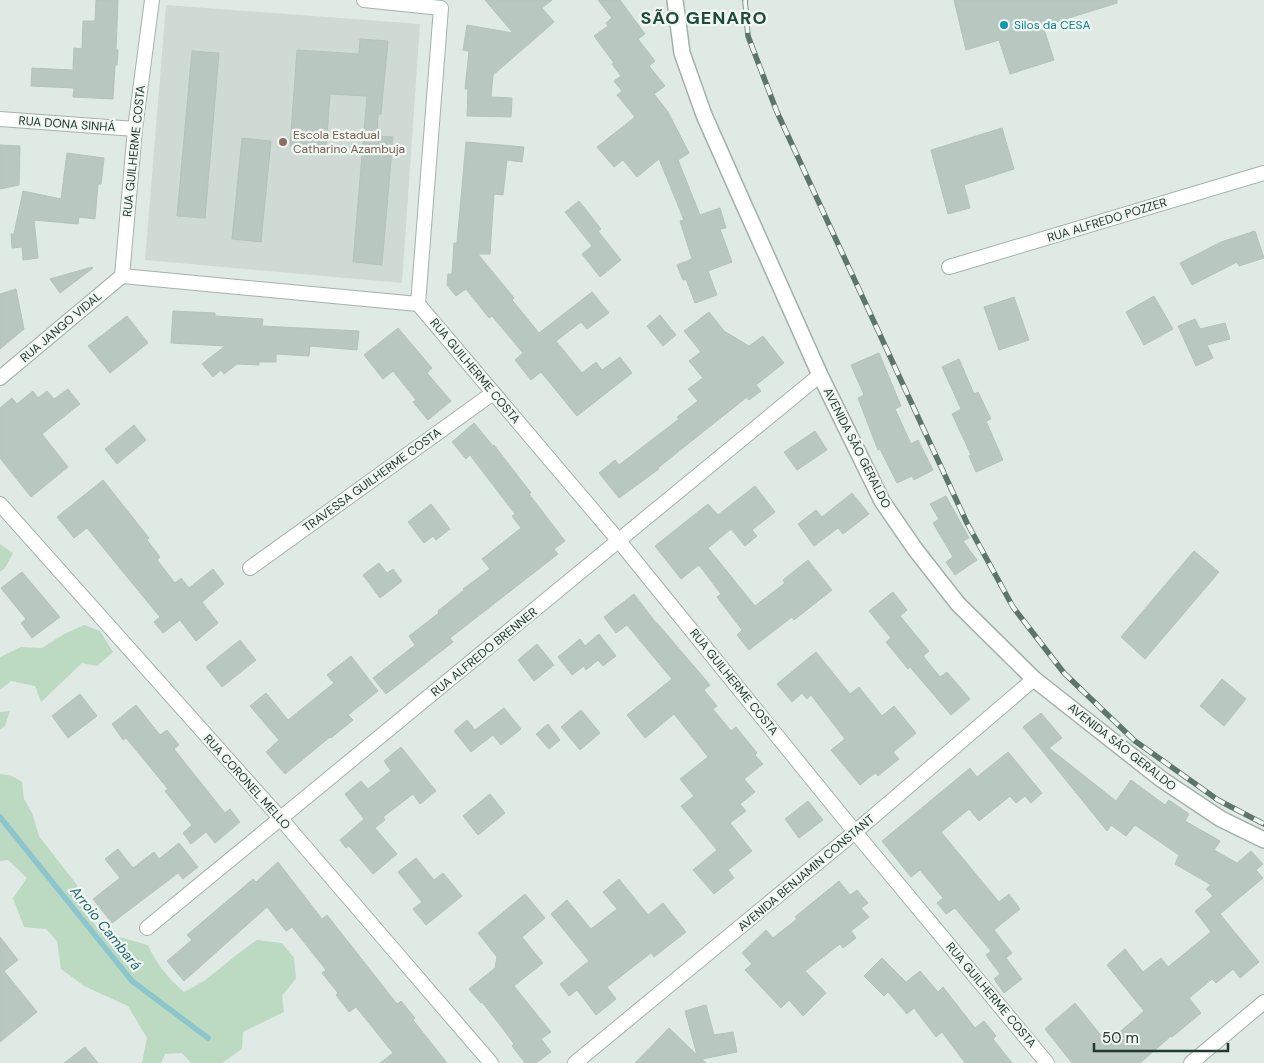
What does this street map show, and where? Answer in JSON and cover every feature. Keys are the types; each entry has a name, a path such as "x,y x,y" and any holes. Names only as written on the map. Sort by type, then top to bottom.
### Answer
{"street":[{"name":"RUA GUILHERME COSTA","path":"122,276 135,129 152,0"},
{"path":"122,276 418,304 446,4 364,0"},
{"name":"AVENIDA SÃO GERALDO","path":"675,0 682,52 704,115 820,376 882,500 915,549 958,604 1034,679 1161,779 1221,819 1264,840"},
{"name":"RUA DONA SINHÁ","path":"0,119 135,129"},
{"name":"RUA ALFREDO POZZER","path":"950,267 1264,173"},
{"name":"RUA JANGO VIDAL","path":"0,378 122,276"},
{"name":"RUA GUILHERME COSTA","path":"418,304 619,540 855,832 1047,1063"},
{"name":"RUA ALFREDO BRENNER","path":"148,928 820,376"},
{"name":"TRAVESSA GUILHERME COSTA","path":"250,568 493,393"},
{"name":"RUA CORONEL MELLO","path":"0,504 281,819 491,1063"},
{"name":"AVENIDA BENJAMIN CONSTANT","path":"575,1063 855,832 1034,679"},
{"path":"1191,1063 1262,1009"}],"shaded area":[{"name":"Escola Estadual Catharino Azambuja","path":"166,5 420,24 402,283 145,260"}],"green space":[{"path":"0,544 13,553 5,568 0,572"},
{"path":"84,625 100,631 113,652 97,666 82,663 41,702 35,686 11,681 0,690 0,657 21,647 42,648 64,634"},
{"path":"10,711 5,726 0,730 0,712"},
{"path":"0,774 12,776 22,782 24,799 32,813 39,836 77,885 84,911 101,932 148,945 163,971 184,992 204,981 257,940 282,943 294,958 296,978 282,996 284,1012 243,1032 242,1049 222,1063 191,1063 182,1053 165,1054 161,1063 142,1063 147,1038 128,1006 84,986 61,969 57,941 46,929 24,927 13,898 27,878 8,860 0,861"}],"building":[{"path":"96,0 118,0 116,50 118,50 113,99 73,97 74,88 31,86 32,68 73,70 74,48 82,49 83,21 95,21"},
{"path":"485,0 552,0 542,8 554,22 493,75 491,97 512,98 511,117 467,116 468,89 465,89 469,51 463,50 467,25 513,33"},
{"path":"598,0 620,0 645,34 638,39 655,61 649,66 665,86 654,94 668,112 689,153 678,160 700,215 720,208 726,228 720,229 732,262 708,271 717,295 695,303 686,279 683,280 677,265 692,259 680,221 684,220 659,159 637,177 623,160 614,167 597,147 635,117 617,95 622,91 614,81 621,76 594,36 608,26 606,23 612,18"},
{"name":"Silos da CESA","path":"954,0 1117,0 1117,3 1043,26 1054,60 1010,74 999,40 966,50"},
{"path":"360,39 388,41 381,114 378,114 377,136 393,137 382,265 353,262 367,96 330,94 326,150 290,146 297,50 359,54"},
{"path":"192,51 219,53 205,218 177,216"},
{"path":"1002,128 1014,169 964,185 970,208 948,214 931,150"},
{"path":"242,138 271,141 261,242 232,239"},
{"path":"466,142 524,147 522,162 507,160 503,195 494,194 490,254 478,254 514,298 512,300 539,333 592,292 609,313 587,329 581,322 556,341 582,373 596,362 602,370 620,357 632,373 577,416 541,372 531,380 515,360 523,353 492,316 489,318 466,289 456,296 447,285 448,274 452,274 454,243 457,243"},
{"path":"0,145 20,146 19,185 0,189"},
{"path":"67,153 104,158 101,184 98,184 95,219 79,217 78,224 34,220 38,258 23,260 22,247 12,248 11,234 14,234 23,191 61,199"},
{"path":"579,201 601,229 598,231 621,260 600,277 582,254 592,246 565,212"},
{"path":"1255,231 1264,258 1239,266 1237,262 1192,285 1180,263 1221,242"},
{"path":"92,267 60,293 50,279"},
{"path":"16,289 24,329 0,349 0,294"},
{"path":"1154,296 1173,329 1144,345 1126,312"},
{"path":"1014,297 1029,340 999,350 984,307"},
{"path":"173,311 215,313 215,316 263,319 262,326 359,331 357,350 310,346 309,356 276,354 276,362 259,362 259,365 237,364 224,374 221,370 213,377 202,364 225,346 171,343"},
{"path":"709,312 724,331 749,346 763,336 784,363 756,385 761,391 749,400 747,397 659,469 619,498 599,473 615,460 619,465 679,419 677,417 698,401 688,389 703,378 689,361 701,352 684,331"},
{"path":"660,315 676,335 663,346 647,326"},
{"path":"127,316 148,343 110,373 88,346"},
{"path":"1195,319 1200,329 1225,323 1230,339 1207,345 1213,358 1196,366 1178,326"},
{"path":"398,328 432,368 427,373 451,401 428,420 413,402 416,400 393,371 383,379 364,355"},
{"path":"879,353 901,406 895,409 911,444 918,440 933,470 914,480 912,476 897,483 880,449 878,450 858,398 864,395 851,365"},
{"path":"959,359 974,394 978,392 991,419 986,421 1003,460 976,472 969,456 971,455 952,414 961,409 942,367"},
{"path":"68,389 80,404 42,434 68,467 31,497 0,458 0,408 12,398 17,404 33,391 38,398 47,391 54,399"},
{"path":"474,423 494,445 565,541 554,549 558,554 450,638 453,642 386,694 373,678 415,645 409,636 439,613 438,611 463,589 490,569 482,559 521,528 512,516 515,514 470,455 466,459 452,442"},
{"path":"134,425 146,440 117,464 105,449"},
{"path":"815,431 827,450 797,470 784,452"},
{"path":"103,480 149,538 147,540 160,557 157,560 175,583 181,578 189,588 213,569 224,584 202,602 218,623 196,641 180,620 163,633 154,622 160,617 87,528 74,538 57,517"},
{"path":"755,486 775,512 752,530 757,536 745,546 731,529 708,548 755,606 785,583 783,580 808,560 832,590 794,620 792,617 749,650 737,635 742,630 717,597 721,594 699,565 681,579 655,546 708,504 718,515"},
{"path":"852,493 869,514 843,534 838,528 814,546 798,524 816,510 822,517"},
{"path":"946,496 969,538 963,541 977,560 955,575 946,562 953,557 933,523 939,519 930,504"},
{"path":"431,504 450,529 436,540 433,536 424,543 408,522"},
{"path":"1194,551 1219,572 1145,659 1121,637"},
{"path":"379,563 387,573 393,569 402,581 380,598 363,575"},
{"path":"22,572 60,617 32,638 21,623 26,619 1,588"},
{"path":"893,592 907,610 900,616 929,651 923,656 940,677 947,672 970,699 951,715 910,667 908,669 886,642 891,638 869,611"},
{"path":"634,594 656,623 710,685 704,690 717,706 713,709 731,731 736,727 757,753 755,755 763,764 744,779 755,792 740,804 746,811 730,823 752,851 728,870 734,878 714,894 693,870 717,850 681,806 694,796 680,779 708,757 674,714 645,738 627,715 672,679 627,625 616,633 604,617"},
{"path":"599,634 616,656 603,666 598,660 586,670 584,666 572,675 558,657 580,639 585,646"},
{"path":"240,640 256,660 222,687 206,667"},
{"path":"537,644 554,665 534,681 518,660"},
{"path":"816,652 850,694 859,687 882,716 894,706 916,733 893,752 899,759 878,776 875,773 860,785 831,750 845,739 811,695 807,699 802,693 792,702 777,684"},
{"path":"351,656 378,691 348,715 353,720 285,774 266,752 279,740 250,706 266,693 288,720 334,683 327,675"},
{"path":"1222,679 1246,699 1224,726 1200,706"},
{"path":"80,694 97,716 68,738 52,716"},
{"path":"136,705 160,735 167,730 179,745 174,749 197,778 225,813 230,809 240,822 215,843 206,832 191,844 183,833 192,825 165,791 168,789 126,738 123,740 112,724"},
{"path":"504,708 521,729 501,745 493,735 471,752 454,731 467,720 475,730"},
{"path":"581,710 600,733 580,750 561,727"},
{"path":"1041,713 1062,738 1049,748 1116,801 1131,780 1165,805 1169,800 1189,814 1185,821 1220,841 1214,850 1237,863 1251,851 1263,864 1256,870 1263,878 1220,914 1259,962 1240,978 1233,969 1216,983 1212,979 1189,998 1201,1013 1140,1063 1072,1063 1045,1029 1075,1003 1107,1043 1144,1011 1107,965 1125,949 1143,972 1161,958 1168,967 1211,932 1195,911 1213,896 1206,889 1211,885 1175,864 1179,855 1135,825 1126,836 1111,825 1107,831 1023,727"},
{"path":"548,724 560,740 549,749 536,734"},
{"path":"401,747 436,791 420,804 413,794 383,817 385,820 375,828 397,854 373,874 349,846 346,848 340,840 364,819 345,794 361,781 368,789 391,771 384,761"},
{"path":"1008,752 1042,793 1031,803 1025,796 1016,803 1010,796 979,821 969,809 941,832 999,902 1009,894 1020,909 994,930 1012,953 1006,958 1022,979 1004,993 994,979 1000,974 986,955 991,951 955,908 946,914 937,903 943,898 920,870 911,877 882,841 970,768 977,777"},
{"path":"490,794 505,813 478,835 463,816"},
{"path":"808,801 823,820 799,838 785,819"},
{"path":"179,843 198,867 183,879 178,873 112,923 93,899 120,878 105,859 118,849 133,868 154,852 159,859"},
{"path":"416,858 434,880 443,873 462,896 426,925 413,909 422,902 398,872"},
{"path":"278,862 322,919 327,915 397,1004 401,1001 415,1018 413,1020 447,1063 380,1063 393,1053 356,1007 349,1012 336,995 338,993 322,973 326,970 292,927 286,931 267,907 184,981 167,961 192,940 187,935 253,879 256,882"},
{"path":"619,879 648,915 663,903 686,932 654,957 651,953 607,987 616,999 596,1015 577,990 569,996 560,984 589,961 551,914 567,900 591,929 617,909 603,892"},
{"path":"839,881 850,895 857,890 868,903 861,908 869,917 851,931 856,938 843,948 840,944 805,971 826,993 803,1016 789,1000 781,1008 745,970 752,964 742,953 766,930 773,938 797,919 795,917"},
{"path":"525,894 545,918 522,937 543,963 514,986 551,1032 541,1039 551,1052 536,1063 525,1063 512,1046 514,1044 503,1029 469,989 495,968 497,957 478,933"},
{"path":"0,937 18,960 4,971 37,1012 0,1042"},
{"path":"882,958 906,982 920,971 938,992 943,987 975,1028 984,1021 996,1036 993,1039 1012,1063 965,1063 942,1032 936,1037 914,1008 907,1014 888,992 884,996 864,976"},
{"path":"706,1005 714,1035 733,1032 737,1052 702,1059 706,1063 635,1063 669,1028 697,1055 685,1011"},
{"path":"85,1047 98,1063 64,1063"}],"waterway":[{"name":"Arroio Cambará","path":"0,817 132,981 208,1038"}],"railway":[{"path":"745,0 748,36 777,112 967,523 1013,607 1064,673 1135,741 1218,800 1264,824"}],"place":[{"name":"Silos da CESA","path":"1004,25"},
{"name":"Escola Estadual Catharino Azambuja","path":"283,142"}],"district":[{"name":"SÃO GENARO","path":"704,18"}]}
